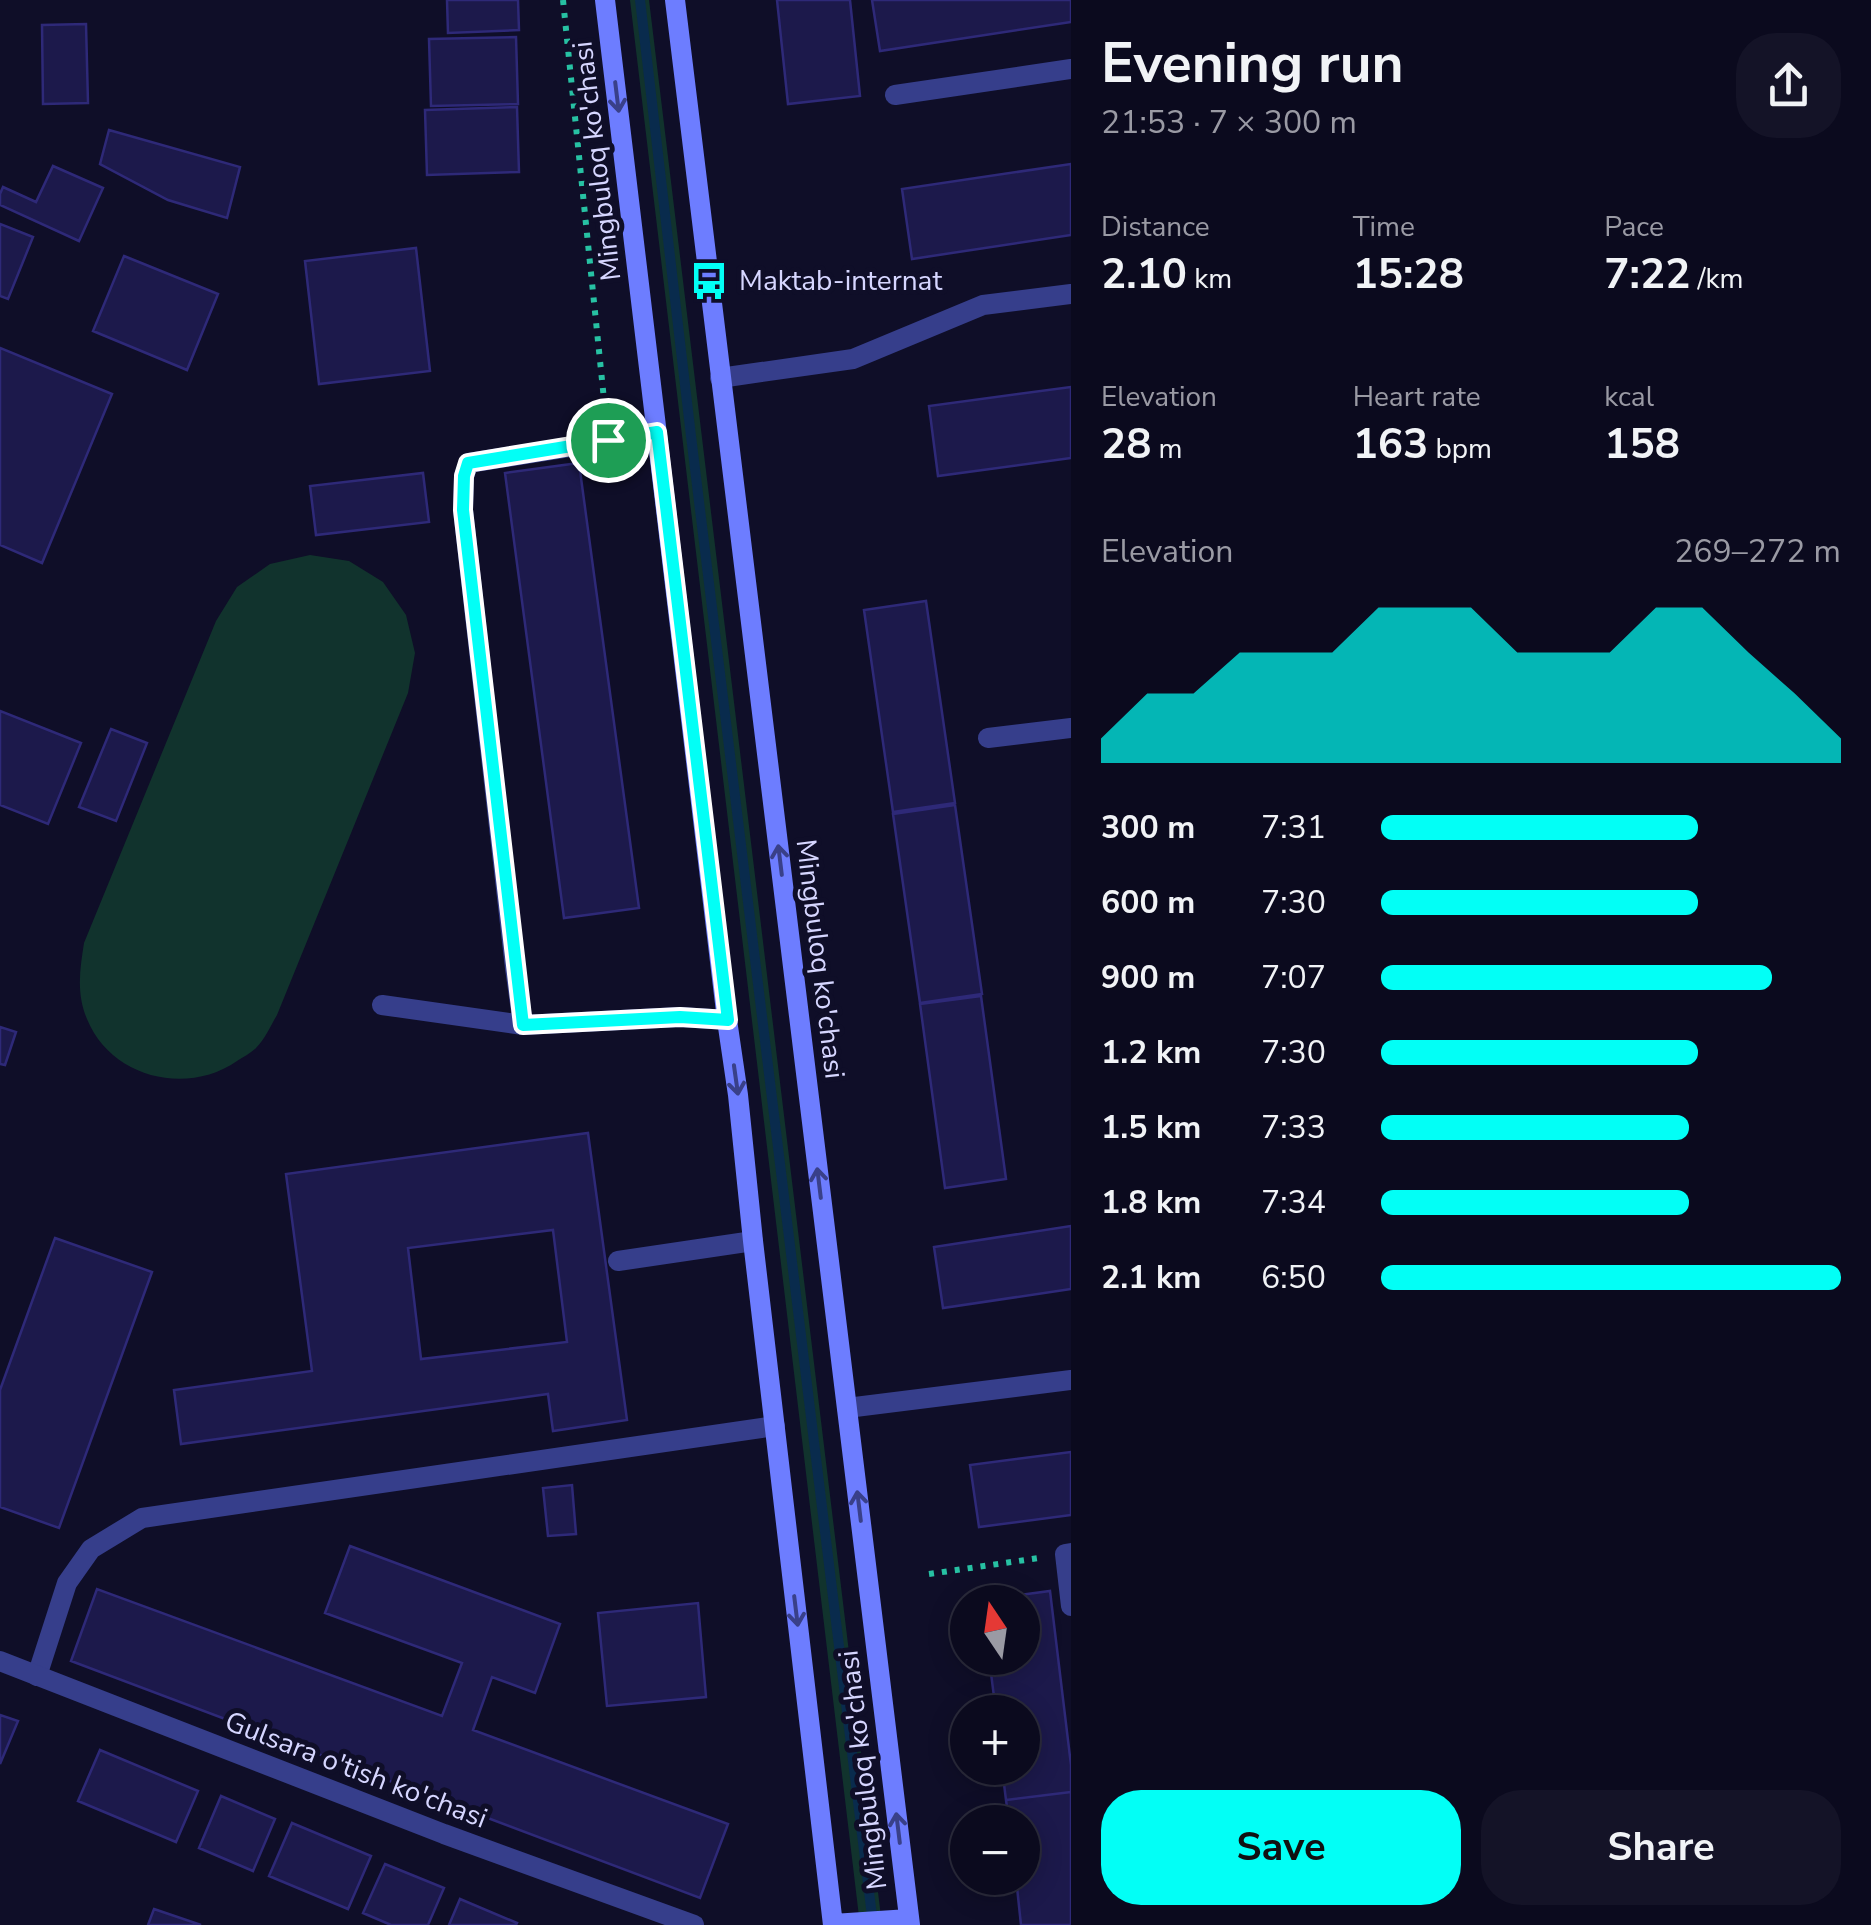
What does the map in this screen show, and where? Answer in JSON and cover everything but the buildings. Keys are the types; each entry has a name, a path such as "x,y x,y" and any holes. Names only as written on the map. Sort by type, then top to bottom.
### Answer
{"main road":[{"name":"Mingbuloq ko'chasi","path":"606,0 833,1925"},
{"name":"Mingbuloq ko'chasi","path":"675,0 909,1922"},
{"path":"833,1925 909,1922"}],"street":[{"path":"895,95 1071,69"},
{"path":"720,378 853,359 982,306 1071,294"},
{"path":"523,1025 463,510 464,476 468,463 657,432"},
{"path":"988,738 1071,728"},
{"path":"382,1004 523,1025 680,1017 728,1020"},
{"path":"618,1261 753,1242"},
{"path":"847,1408 1071,1380"},
{"path":"36,1676 68,1584 91,1549 142,1518 775,1426"},
{"path":"1068,1554 1071,1606"},
{"name":"Gulsara o'tish ko'chasi","path":"0,1661 444,1834 694,1925"}],"path":[{"path":"563,0 608,440"},
{"path":"929,1574 1068,1554"}],"green space":[{"path":"630,0 649,0 882,1925 860,1925"},
{"path":"310,555 349,561 383,582 406,615 415,653 408,693 277,1015 262,1040 249,1053 217,1072 174,1079 152,1075 114,1055 98,1039 87,1019 80,990 84,943 216,621 237,587 270,564"}],"waterway":[{"path":"640,0 872,1916"}],"place":[{"name":"Maktab-internat","path":"709,281"}],"route":[{"path":"657,432 728,1020 680,1017 523,1025 463,510 464,476 468,463 608,440 657,432"}]}
